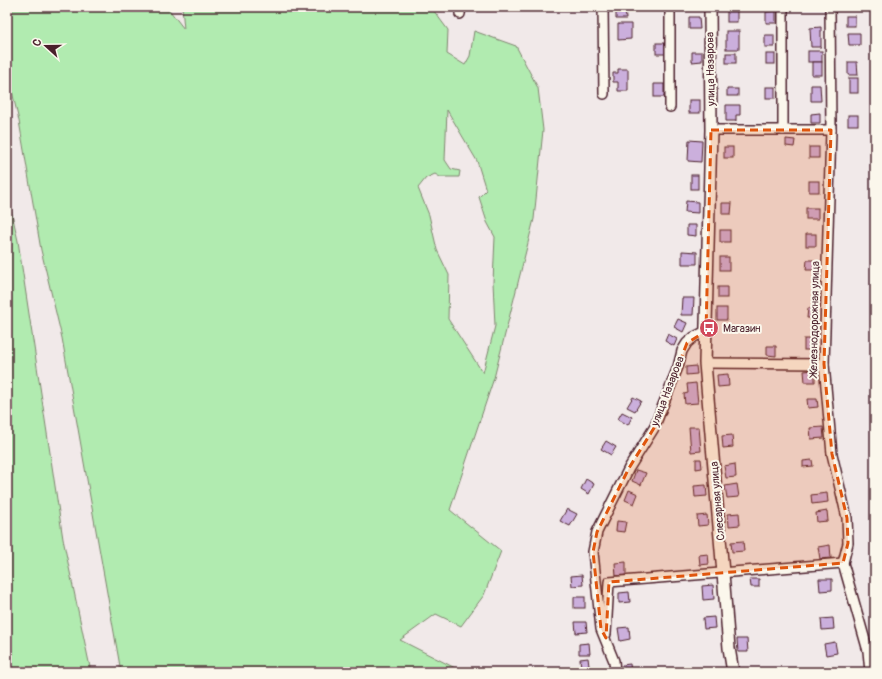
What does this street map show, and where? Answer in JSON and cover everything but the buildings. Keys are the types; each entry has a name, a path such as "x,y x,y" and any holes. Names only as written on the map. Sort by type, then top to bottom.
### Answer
{"street":[{"path":"603,7 604,94"},
{"path":"670,7 670,107"},
{"name":"улица Назарова","path":"615,672 614,661 601,628 592,552 596,532 629,468 654,428 678,367 682,351 687,343 694,337 706,331 711,130 710,7"},
{"path":"783,7 783,130"},
{"name":"Железнодорожная улица","path":"830,7 831,130 824,364 832,454 848,518 848,543 843,563"},
{"path":"711,130 831,130"},
{"name":"Слесарная улица","path":"706,331 705,363 728,648 733,672"},
{"path":"705,363 824,364"},
{"path":"606,638 609,582 843,563 868,650 870,672"}],"highlighted area":[{"path":"711,130 831,130 824,364 832,454 847,518 848,543 843,563 609,582 606,638 601,629 593,552 597,532 629,468 654,428 687,343 706,331"}],"green space":[{"path":"7,7 167,7 184,29 182,7 431,7 448,30 447,54 465,65 470,56 474,31 516,46 538,88 543,130 534,219 494,378 450,510 501,551 484,595 461,626 436,614 400,640 463,672 121,672 62,338 41,250 19,121 7,70","holes":["447,110 477,161 486,190 479,197 487,222 495,237 493,282 495,326 483,373 448,319 449,275 437,250 429,215 418,188 426,178 435,174 440,177 459,177 460,171 451,169 445,160"]},
{"path":"7,191 18,241 63,539 91,672 7,672"}],"place":[{"name":"Магазин","path":"709,328"}]}
